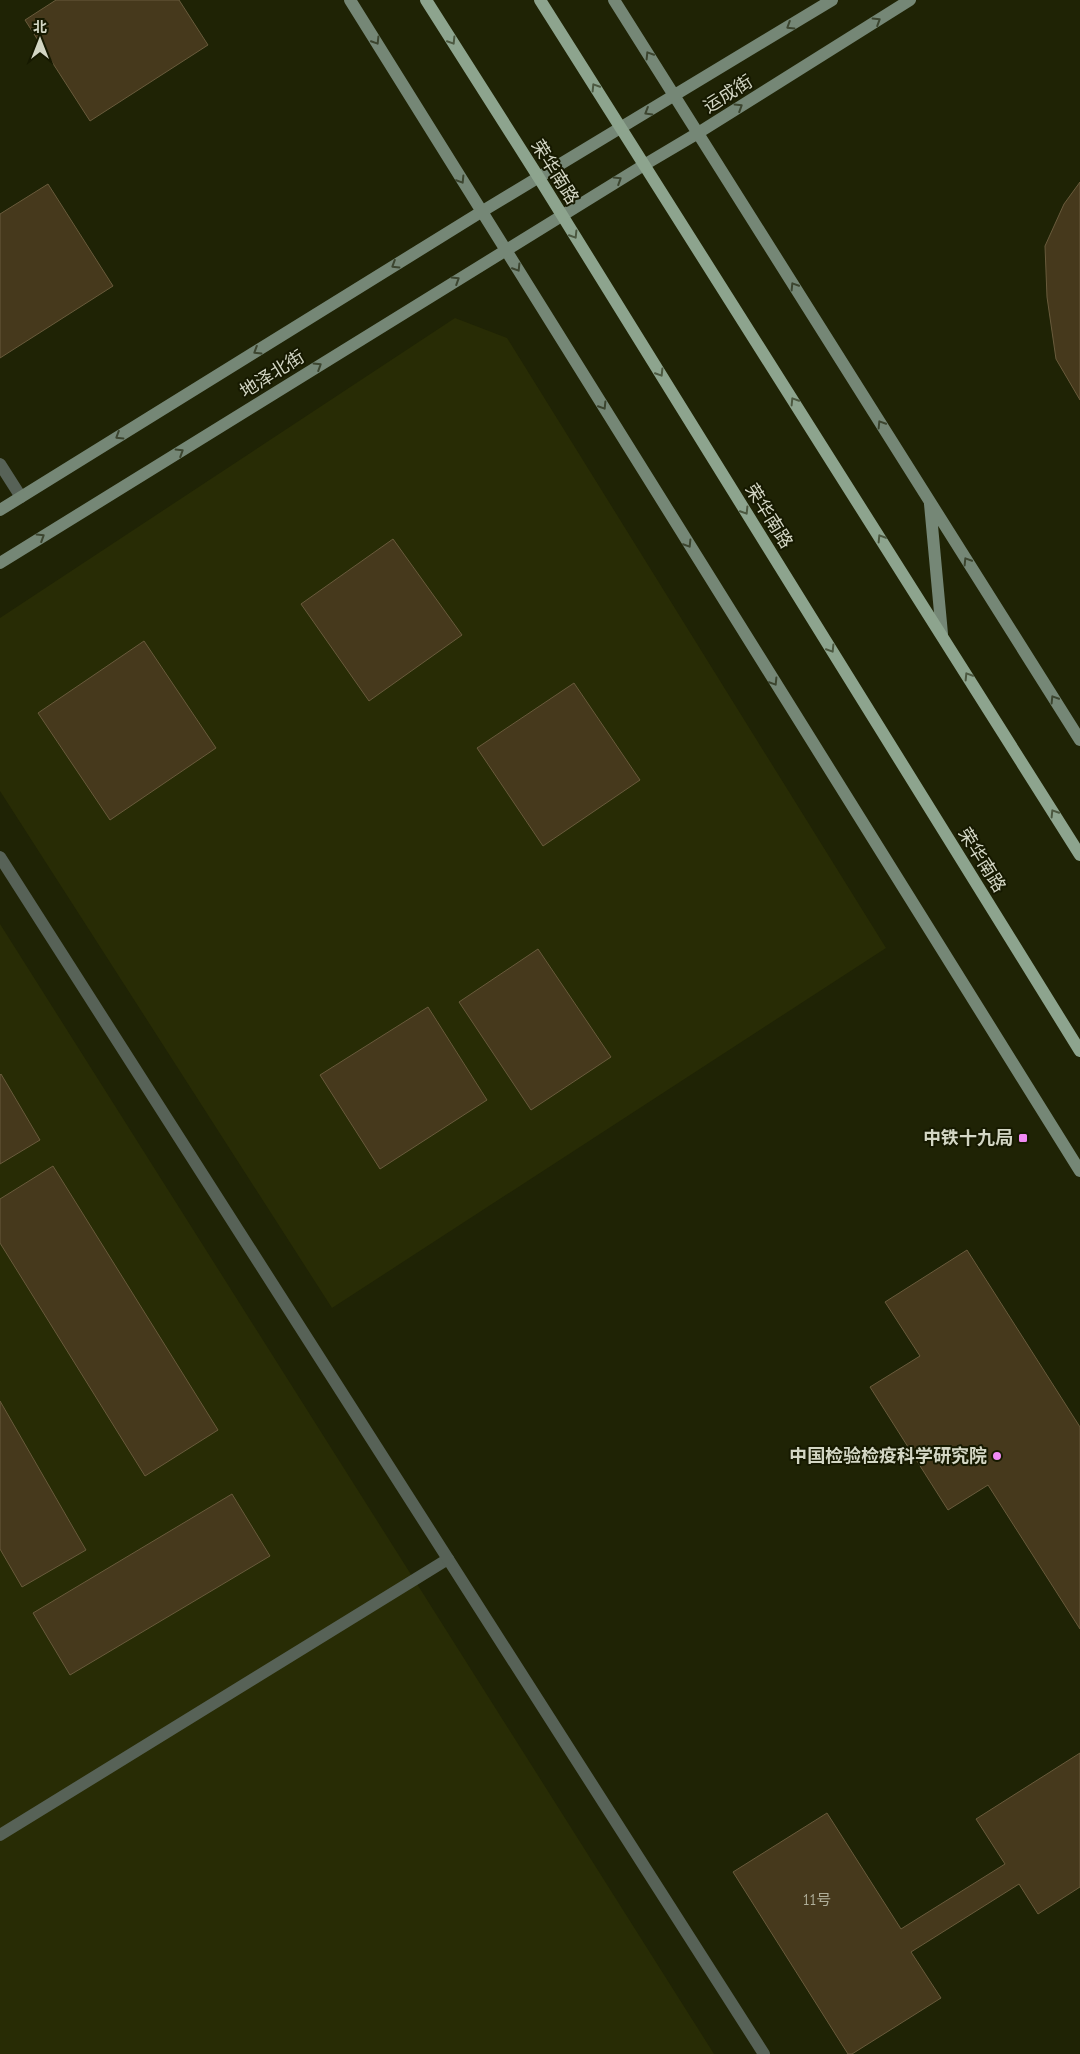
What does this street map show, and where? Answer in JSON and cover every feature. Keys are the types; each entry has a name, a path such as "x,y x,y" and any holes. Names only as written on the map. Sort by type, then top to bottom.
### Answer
{"main road":[{"name":"荣华南路","path":"426,0 539,178 1080,1051"},
{"path":"540,0 1080,855"}],"street":[{"path":"350,0 1080,1171"},
{"path":"614,0 1080,740"},
{"name":"运成街","path":"539,178 832,0"},
{"name":"运成街","path":"562,215 698,133 910,0"},
{"name":"地泽北街","path":"0,510 539,178"},
{"name":"地泽北街","path":"0,563 562,215"},
{"path":"0,464 20,496"},
{"path":"929,501 942,634"},
{"path":"0,857 764,2054"},
{"path":"0,1835 448,1559"}],"shaded area":[{"path":"455,318 507,338 886,948 332,1308 0,791 0,618"},
{"path":"0,924 714,2054 0,2054"}],"building":[{"path":"56,0 179,0 208,45 90,121 25,20"},
{"path":"1080,182 1080,400 1056,359 1047,297 1045,246 1064,204"},
{"path":"48,184 113,286 0,358 0,214"},
{"path":"393,539 462,635 369,701 301,604"},
{"path":"144,641 216,748 110,820 38,713"},
{"path":"574,683 640,780 543,846 477,748"},
{"path":"538,949 611,1057 531,1110 459,1002"},
{"path":"428,1007 487,1100 380,1169 320,1075"},
{"path":"0,1075 40,1140 0,1164"},
{"path":"53,1166 218,1430 145,1476 0,1243 0,1199"},
{"name":"中国检验检疫科学研究院","path":"967,1250 1080,1427 1080,1629 988,1485 948,1510 870,1387 920,1356 885,1302"},
{"path":"0,1401 86,1550 22,1587 0,1549"},
{"path":"232,1494 270,1556 70,1675 33,1613"},
{"path":"1080,1753 1080,1887 1038,1914 1019,1884 911,1952 941,1998 852,2054 848,2054 733,1872 827,1813 901,1929 1005,1864 976,1819"}],"place":[{"name":"中铁十九局","path":"1023,1138"},
{"name":"中国检验检疫科学研究院","path":"997,1456"}]}
